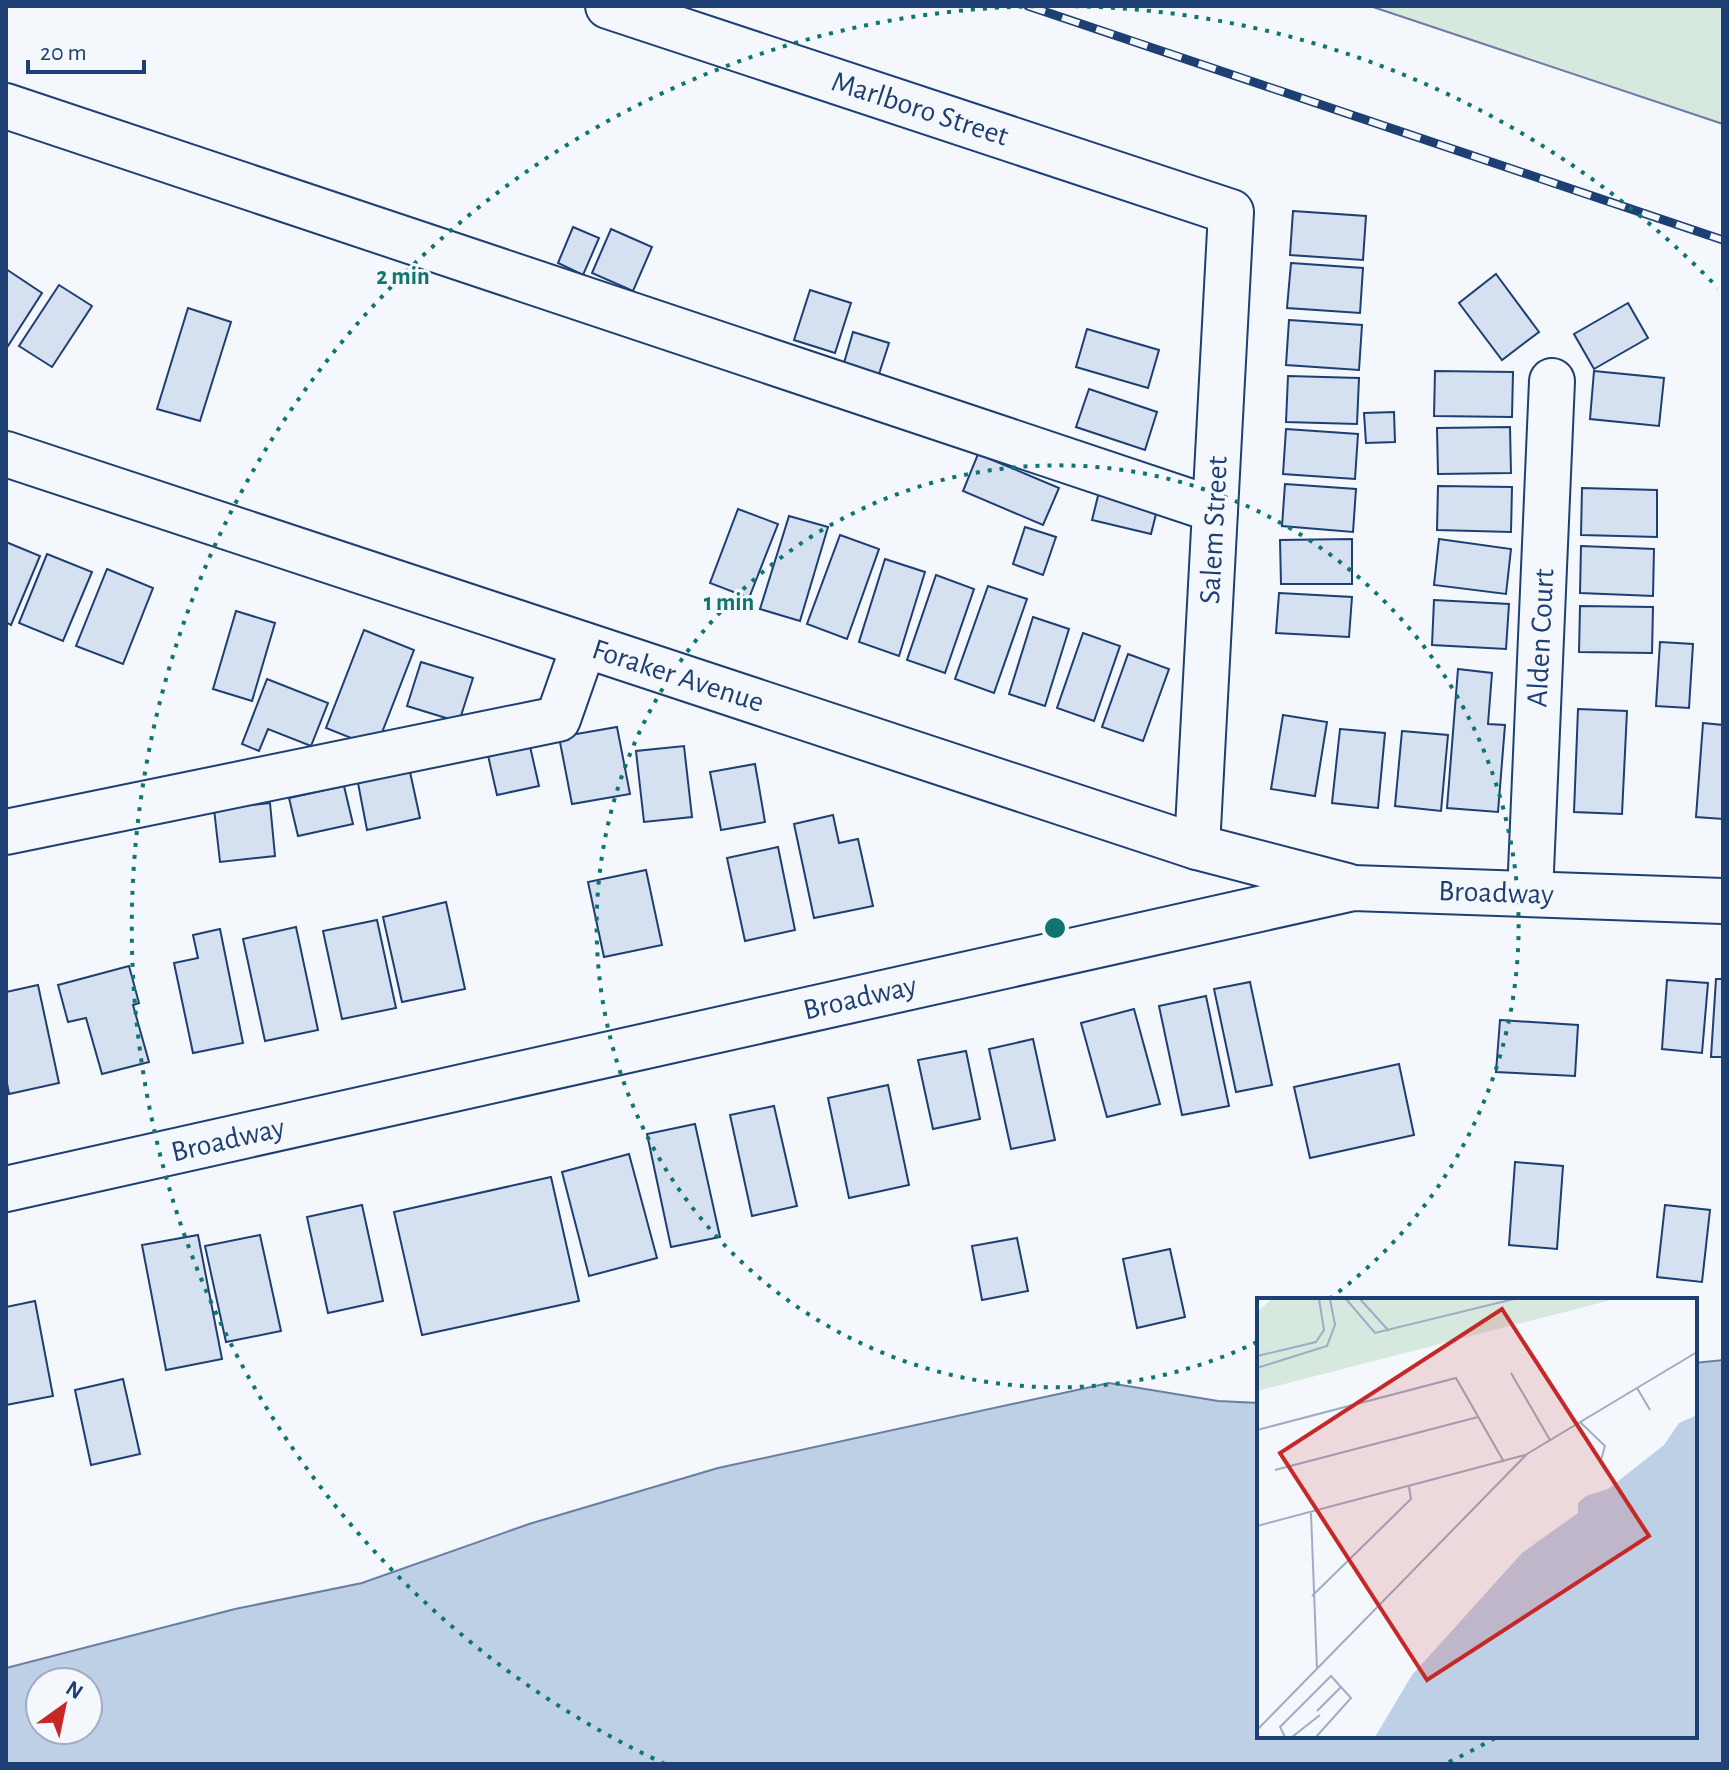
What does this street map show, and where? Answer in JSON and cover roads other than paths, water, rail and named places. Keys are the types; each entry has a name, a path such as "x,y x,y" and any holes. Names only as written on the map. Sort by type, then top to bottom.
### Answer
{"street":[{"name":"Marlboro Street","path":"608,6 1231,212"},
{"path":"6,106 1215,510"},
{"name":"Salem Street","path":"1197,847 1231,212"},
{"name":"Alden Court","path":"1530,894 1552,381"},
{"name":"Foraker Avenue","path":"6,454 1197,847 1353,888"},
{"path":"6,832 558,719 584,645"},
{"name":"Broadway","path":"6,1189 1353,888 1723,901"}],"water":[{"path":"1723,1360 1723,1764 6,1764 6,1668 235,1609 362,1583 529,1524 718,1468 1109,1383 1218,1401 1257,1403 1257,1738 1697,1738 1697,1363"}],"railway":[{"path":"1028,6 1723,240"}]}
